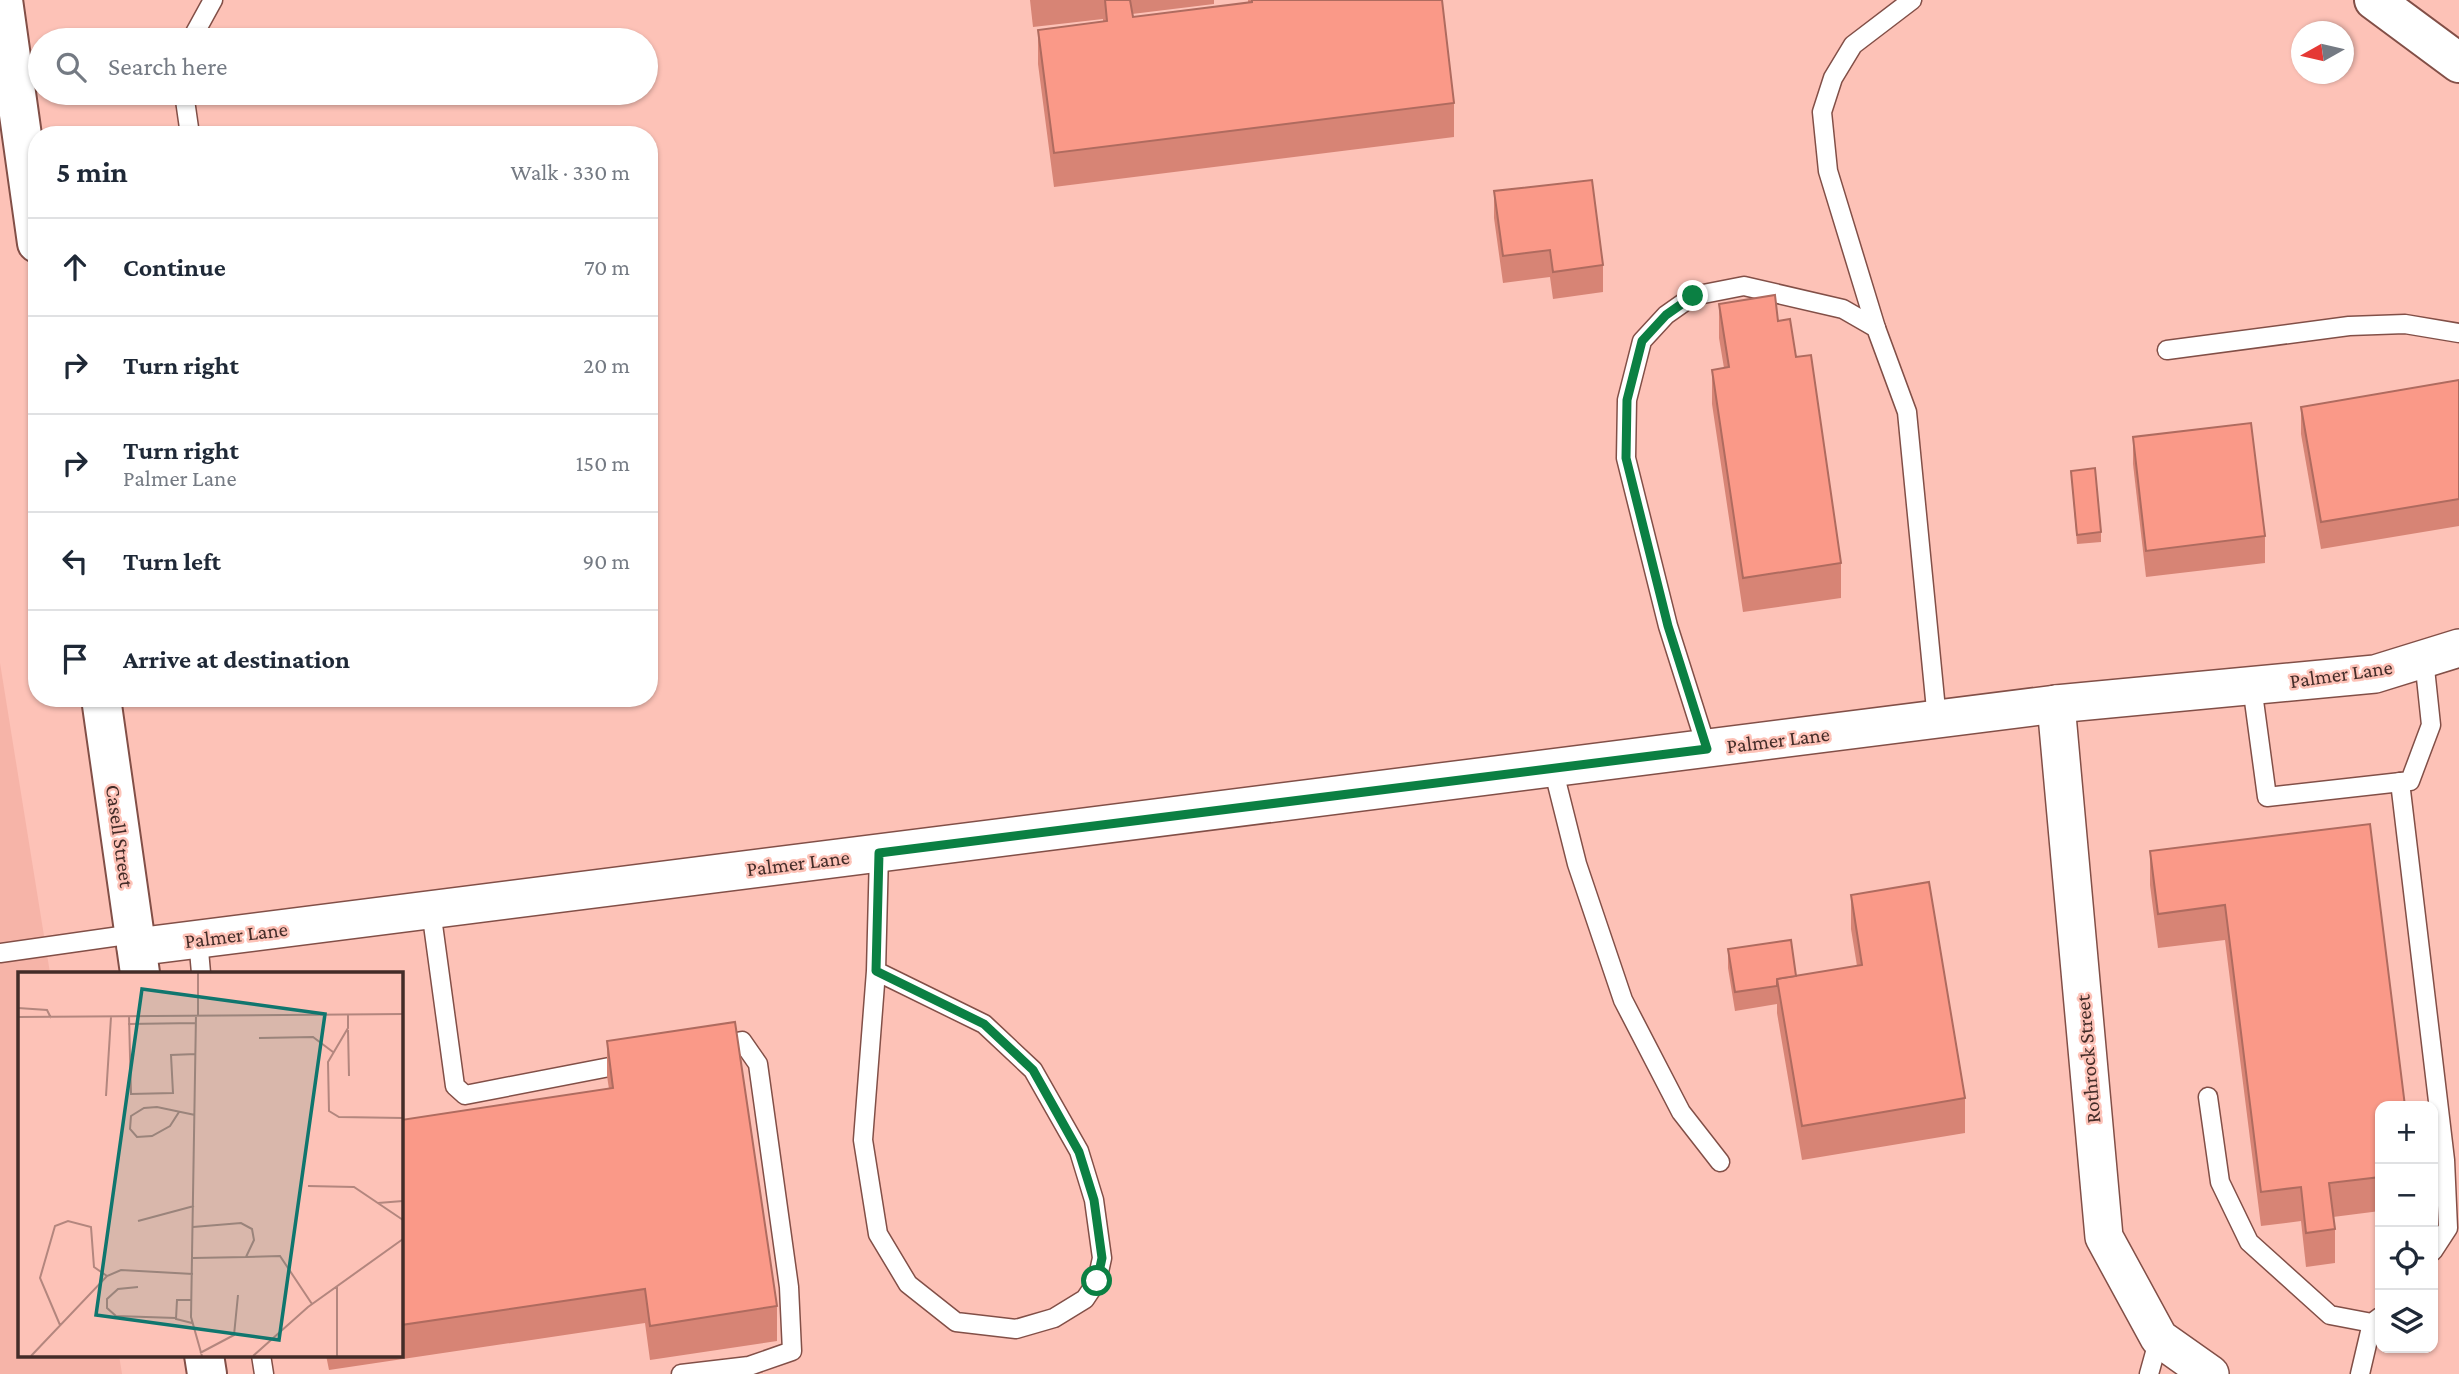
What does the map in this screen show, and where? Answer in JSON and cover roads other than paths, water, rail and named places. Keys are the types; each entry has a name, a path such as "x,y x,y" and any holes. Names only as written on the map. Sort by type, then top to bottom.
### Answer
{"street":[{"path":"3,0 28,179"},
{"path":"2374,0 2459,63"},
{"name":"Palmer Lane","path":"137,951 199,956 431,910 2056,705 2375,674 2459,648"},
{"name":"Rothrock Street","path":"2056,705 2104,1237 2159,1338 2210,1374"},
{"name":"Casell Street","path":"102,707 137,951"},
{"path":"204,1356 207,1374"}],"lane":[{"path":"198,28 213,0"},
{"path":"1912,0 1853,45 1833,78 1822,112 1828,171 1875,328 1907,412 1937,720"},
{"path":"186,105 189,126"},
{"path":"1707,749 1668,626 1626,458 1627,400 1642,341 1666,315 1693,296 1744,286 1843,309 1875,328"},
{"path":"2167,351 2349,326 2405,324 2459,333"},
{"path":"2252,686 2267,797 2410,781 2431,726 2424,659"},
{"path":"1553,768 1577,864 1623,1000 1681,1112 1720,1162"},
{"path":"2400,782 2445,1160 2448,1228 2438,1243"},
{"path":"876,971 984,1024 1033,1070 1079,1152 1094,1200 1102,1258 1097,1281 1085,1299 1054,1318 1016,1329 956,1322 908,1284 878,1234 863,1140 876,971 879,853"},
{"path":"431,910 455,1086 465,1095 650,1059"},
{"path":"0,953 137,951"},
{"path":"681,1374 749,1366 792,1351 789,1287 758,1064 742,1041 703,1049"},
{"path":"2208,1097 2220,1182 2249,1242 2330,1315 2375,1320"},
{"path":"2360,1374 2375,1323"},
{"path":"2149,1374 2159,1338"},
{"path":"261,1356 264,1374"}]}
